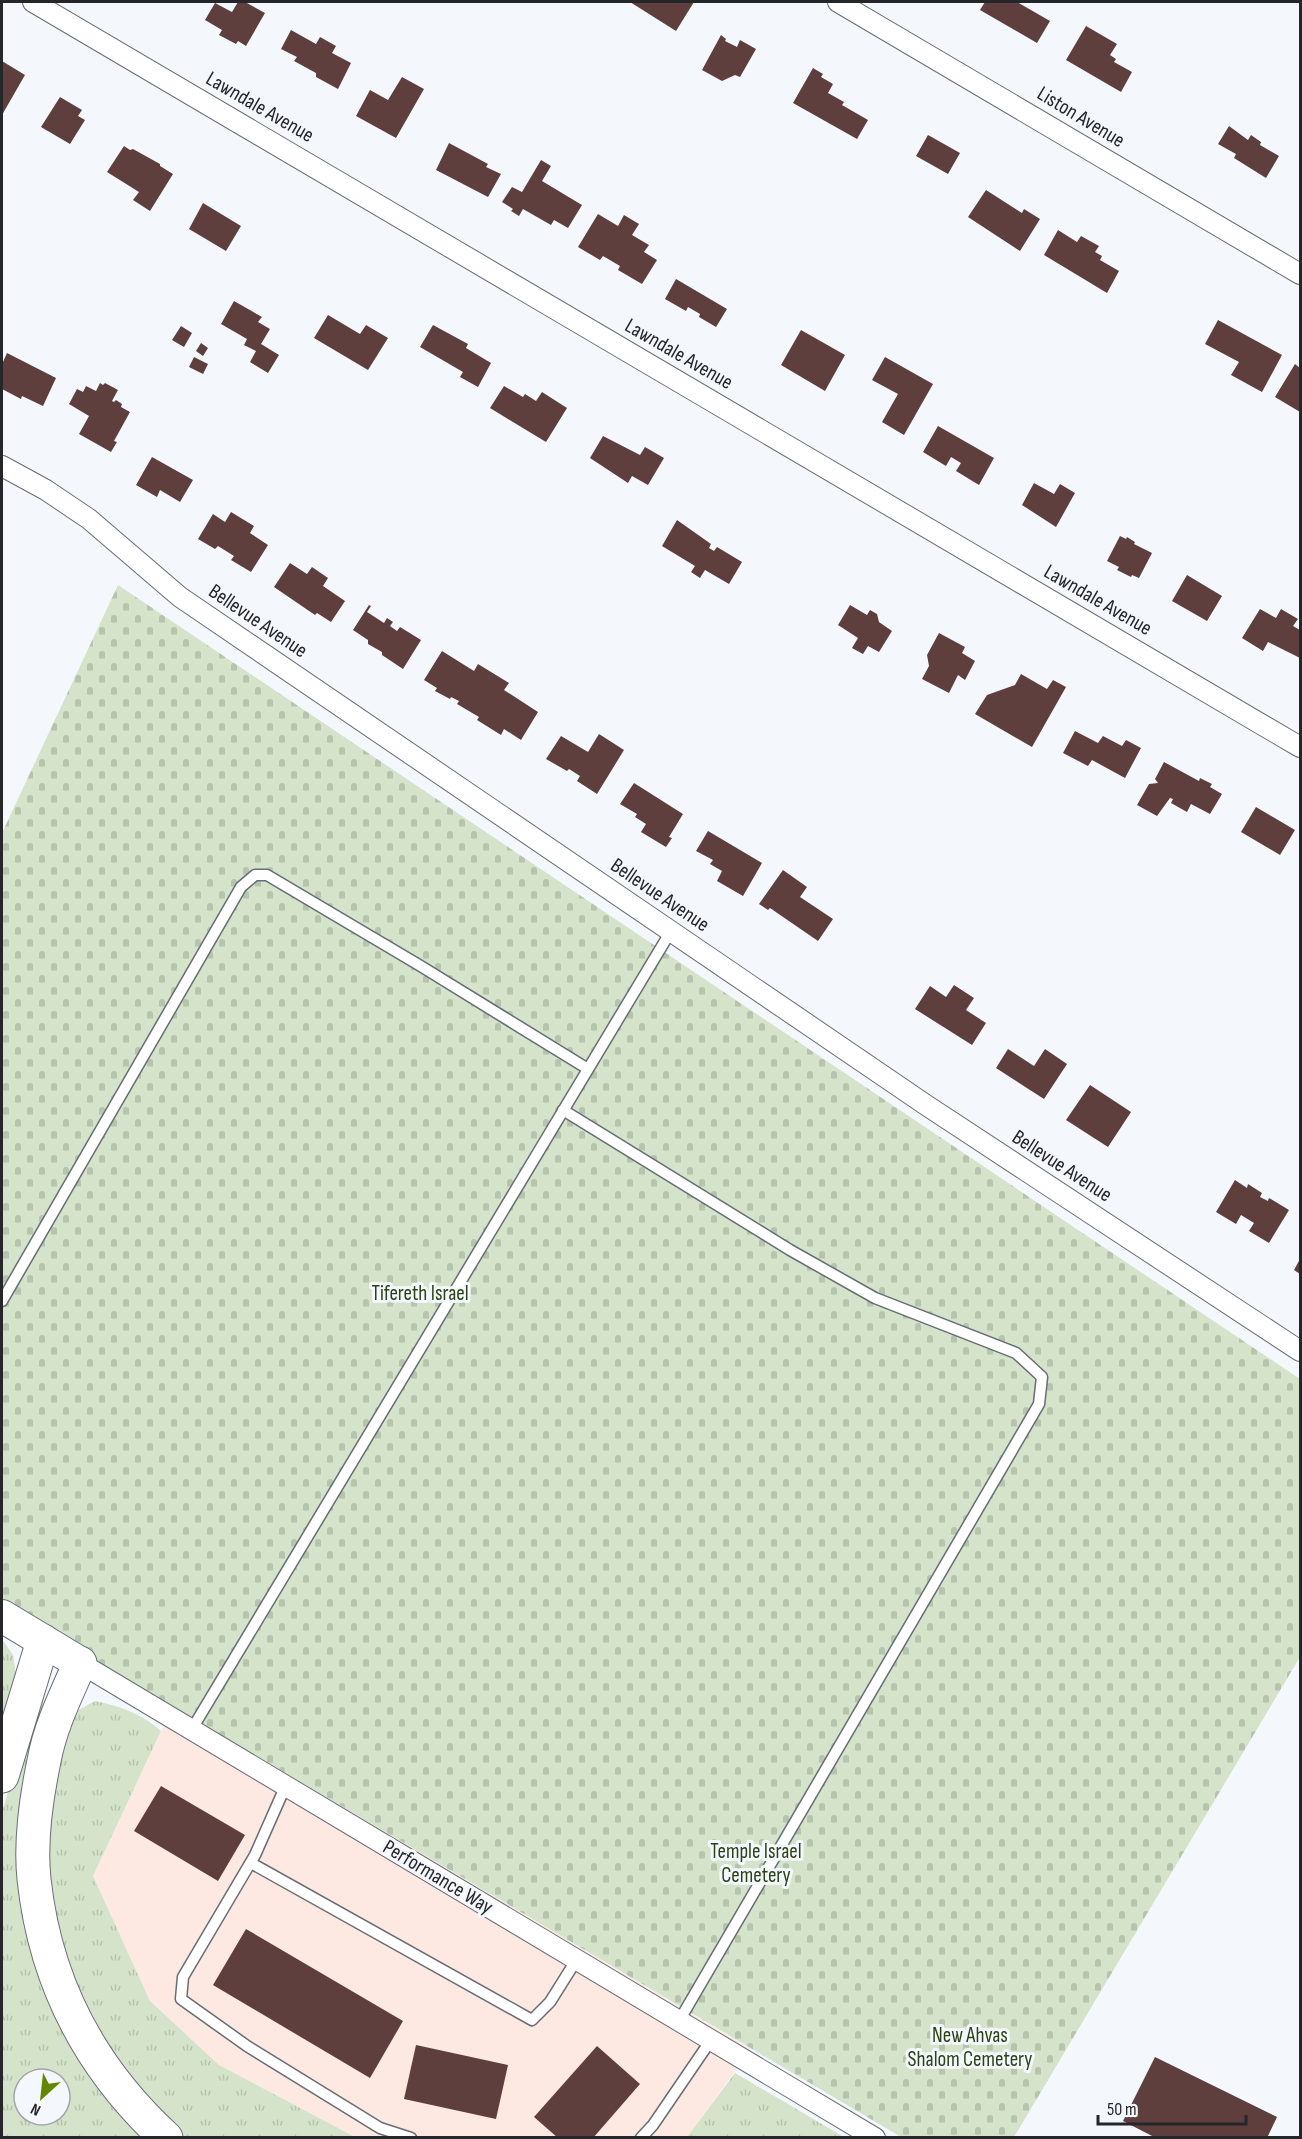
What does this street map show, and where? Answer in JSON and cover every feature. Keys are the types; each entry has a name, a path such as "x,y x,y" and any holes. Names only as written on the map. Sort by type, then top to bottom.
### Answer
{"highway":[{"path":"2,1776 43,1641"},
{"path":"80,1663 58,1712 44,1760 34,1830 34,1878 42,1923 52,1966 76,2023 93,2053 122,2094 166,2138"}],"main road":[{"name":"Performance Way","path":"2,1616 80,1663"}],"street":[{"name":"Lawndale Avenue","path":"33,2 1300,747"},
{"name":"Liston Avenue","path":"838,2 1300,274"},
{"name":"Bellevue Avenue","path":"2,466 46,490 88,519 180,597 926,1105 1300,1351"},
{"name":"Performance Way","path":"80,1663 875,2138"}],"lane":[{"path":"2,1301 241,888 255,875 267,875 588,1069"},
{"path":"192,1729 671,931"},
{"path":"563,1110 790,1250 875,1298 1016,1353 1042,1377 1039,1404 679,2021"},
{"path":"286,1785 250,1863 183,1977 181,2000 247,2046 380,2128 411,2138"},
{"path":"250,1863 532,2020 550,2002 577,1959"},
{"path":"641,2138 653,2125 711,2040"}],"shaded area":[{"path":"177,1708 751,2049 687,2137 355,2137 219,2065 150,2001 93,1876 161,1731"}],"green space":[{"name":"Tifereth Israel","path":"118,585 1300,1379 1300,1657 1014,2137 901,2137 2,1605 2,833"},
{"path":"2,1639 13,1655 16,1674 2,1730"},
{"path":"46,1685 26,1810 25,1879 149,2137 2,2138 2,1812 38,1694"},
{"path":"95,1701 130,1711 146,1719 161,1731 93,1876 150,2001 219,2065 355,2137 181,2137 99,2038 64,1967 49,1900 47,1853 62,1734 73,1713"},
{"path":"735,2073 844,2137 687,2137"}],"building":[{"path":"238,2 245,2 265,13 246,46 238,41 236,44 219,35 222,30 205,20 215,3 232,12"},
{"path":"630,2 694,2 676,31"},
{"path":"985,2 1017,2 1050,21 1037,43 980,10"},
{"path":"1086,26 1117,44 1110,55 1116,59 1114,62 1132,72 1121,92 1066,60"},
{"path":"291,30 316,44 320,37 336,46 332,53 351,63 338,89 316,77 316,73 294,61 297,57 281,49"},
{"path":"721,35 726,39 725,41 737,47 740,40 756,49 740,77 735,75 722,81 702,70"},
{"path":"2,61 25,75 2,115"},
{"path":"813,68 823,74 821,77 833,84 828,93 844,102 842,105 868,120 857,139 793,103"},
{"path":"402,77 424,89 396,138 356,116 370,90 388,100"},
{"path":"60,97 82,110 78,116 85,120 70,144 41,127"},
{"path":"1229,126 1248,140 1251,135 1261,142 1260,145 1279,156 1266,178 1234,158 1236,154 1218,144"},
{"path":"928,135 960,153 948,174 916,156"},
{"path":"449,143 488,164 486,167 501,174 488,197 436,170"},
{"path":"124,146 160,164 173,174 150,211 133,200 139,192 107,172"},
{"path":"541,160 551,166 542,181 582,205 568,228 554,220 551,225 523,209 519,216 502,202 512,187 522,192"},
{"path":"986,190 1022,213 1024,209 1040,219 1020,251 968,217"},
{"path":"203,203 241,226 226,251 189,229"},
{"path":"598,214 618,226 624,215 639,224 632,235 649,245 644,252 657,260 642,284 618,270 620,266 603,256 600,260 578,247"},
{"path":"1058,230 1077,242 1081,236 1099,246 1095,252 1102,256 1100,260 1119,271 1107,293 1044,255"},
{"path":"676,279 727,309 716,327 688,307 686,311 665,299"},
{"path":"234,301 262,317 258,322 270,329 261,344 279,355 268,373 250,362 256,351 244,345 247,339 221,324"},
{"path":"328,315 360,334 366,325 388,338 368,370 314,338"},
{"path":"1218,320 1282,355 1262,392 1231,375 1239,362 1205,344"},
{"path":"433,325 468,344 466,348 491,363 478,387 460,377 463,372 420,347"},
{"path":"181,326 192,333 184,347 172,340"},
{"path":"801,330 845,355 825,391 781,365"},
{"path":"201,343 208,348 203,356 196,351"},
{"path":"7,353 56,378 43,406 22,396 21,399 2,389 2,361"},
{"path":"194,357 208,364 203,374 189,367"},
{"path":"885,357 933,384 904,435 882,422 898,394 872,380"},
{"path":"1295,364 1300,368 1300,412 1275,397"},
{"path":"100,383 103,385 105,383 118,390 112,401 116,400 122,404 121,407 130,412 114,441 117,442 111,452 79,434 89,416 69,404 77,389 83,392 86,386 96,391"},
{"path":"504,386 523,397 525,394 536,401 542,392 567,408 546,442 490,408"},
{"path":"938,426 994,458 979,485 956,471 961,463 951,457 946,466 923,452"},
{"path":"603,436 640,455 645,447 664,458 648,485 632,476 628,483 590,458"},
{"path":"152,457 193,480 180,502 160,490 157,497 136,485"},
{"path":"1034,483 1054,494 1060,484 1075,493 1056,527 1022,505"},
{"path":"231,512 254,526 250,533 268,545 251,572 231,560 234,556 218,546 215,549 198,539 213,514 225,522"},
{"path":"677,520 711,544 709,548 714,551 717,547 742,562 729,584 705,570 700,578 691,572 695,566 662,546"},
{"path":"1120,536 1126,539 1127,537 1135,542 1134,544 1152,553 1139,578 1117,570 1119,567 1107,561"},
{"path":"290,563 307,574 312,567 328,578 323,586 345,601 331,622 317,613 315,615 274,587"},
{"path":"1187,575 1222,596 1207,621 1172,601"},
{"path":"369,605 371,606 367,612 384,623 387,618 393,622 390,626 397,631 400,627 421,640 403,669 382,655 382,652 368,644 368,640 353,630"},
{"path":"850,605 867,615 870,610 877,614 879,622 892,631 879,652 868,646 863,654 852,648 858,638 838,625"},
{"path":"1260,609 1276,618 1281,609 1298,619 1293,626 1300,630 1300,658 1268,642 1263,651 1242,638"},
{"path":"939,633 965,647 962,653 975,661 965,680 958,675 949,693 922,679 929,666 927,655"},
{"path":"442,651 474,671 478,664 509,683 504,690 538,712 521,740 504,729 501,735 477,720 479,717 457,704 459,701 435,691 437,688 424,680"},
{"path":"1021,674 1047,689 1053,680 1066,687 1032,747 975,714 987,695 1015,685"},
{"path":"1075,731 1098,743 1103,736 1122,746 1126,740 1141,748 1125,778 1092,760 1088,766 1063,753"},
{"path":"599,734 624,750 597,794 577,781 580,776 546,759 561,736 588,752"},
{"path":"1164,762 1199,781 1200,778 1212,784 1210,787 1222,794 1210,814 1191,804 1187,812 1171,803 1173,799 1170,798 1157,816 1137,805 1149,784 1158,783 1155,779"},
{"path":"634,783 683,814 669,837 672,838 666,847 641,832 646,824 635,817 637,814 620,804"},
{"path":"1256,807 1295,830 1280,855 1241,832"},
{"path":"708,831 762,863 743,896 717,881 722,871 710,864 713,860 696,851"},
{"path":"783,870 807,887 800,897 833,919 818,941 770,908 768,910 759,904"},
{"path":"954,985 974,998 966,1010 986,1023 972,1045 915,1009 930,986 946,997"},
{"path":"1008,1049 1034,1066 1045,1049 1067,1064 1044,1099 996,1068"},
{"path":"1090,1085 1131,1112 1108,1147 1066,1120"},
{"path":"1235,1180 1247,1188 1248,1184 1262,1193 1260,1197 1268,1201 1269,1198 1289,1210 1269,1243 1249,1231 1254,1223 1241,1215 1236,1224 1216,1212"},
{"path":"1300,1259 1300,1274 1294,1270"},
{"path":"161,1786 245,1835 218,1881 134,1831"},
{"path":"246,1929 403,2021 370,2078 213,1985"},
{"path":"416,2045 508,2065 496,2119 404,2099"},
{"path":"597,2046 640,2084 593,2138 558,2138 534,2117"},
{"path":"1155,2057 1277,2117 1267,2138 1156,2138 1123,2121"}],"park label":[{"name":"Temple Israel Cemetery","path":"756,1863"},
{"name":"New Ahvas Shalom Cemetery","path":"970,2047"}]}
